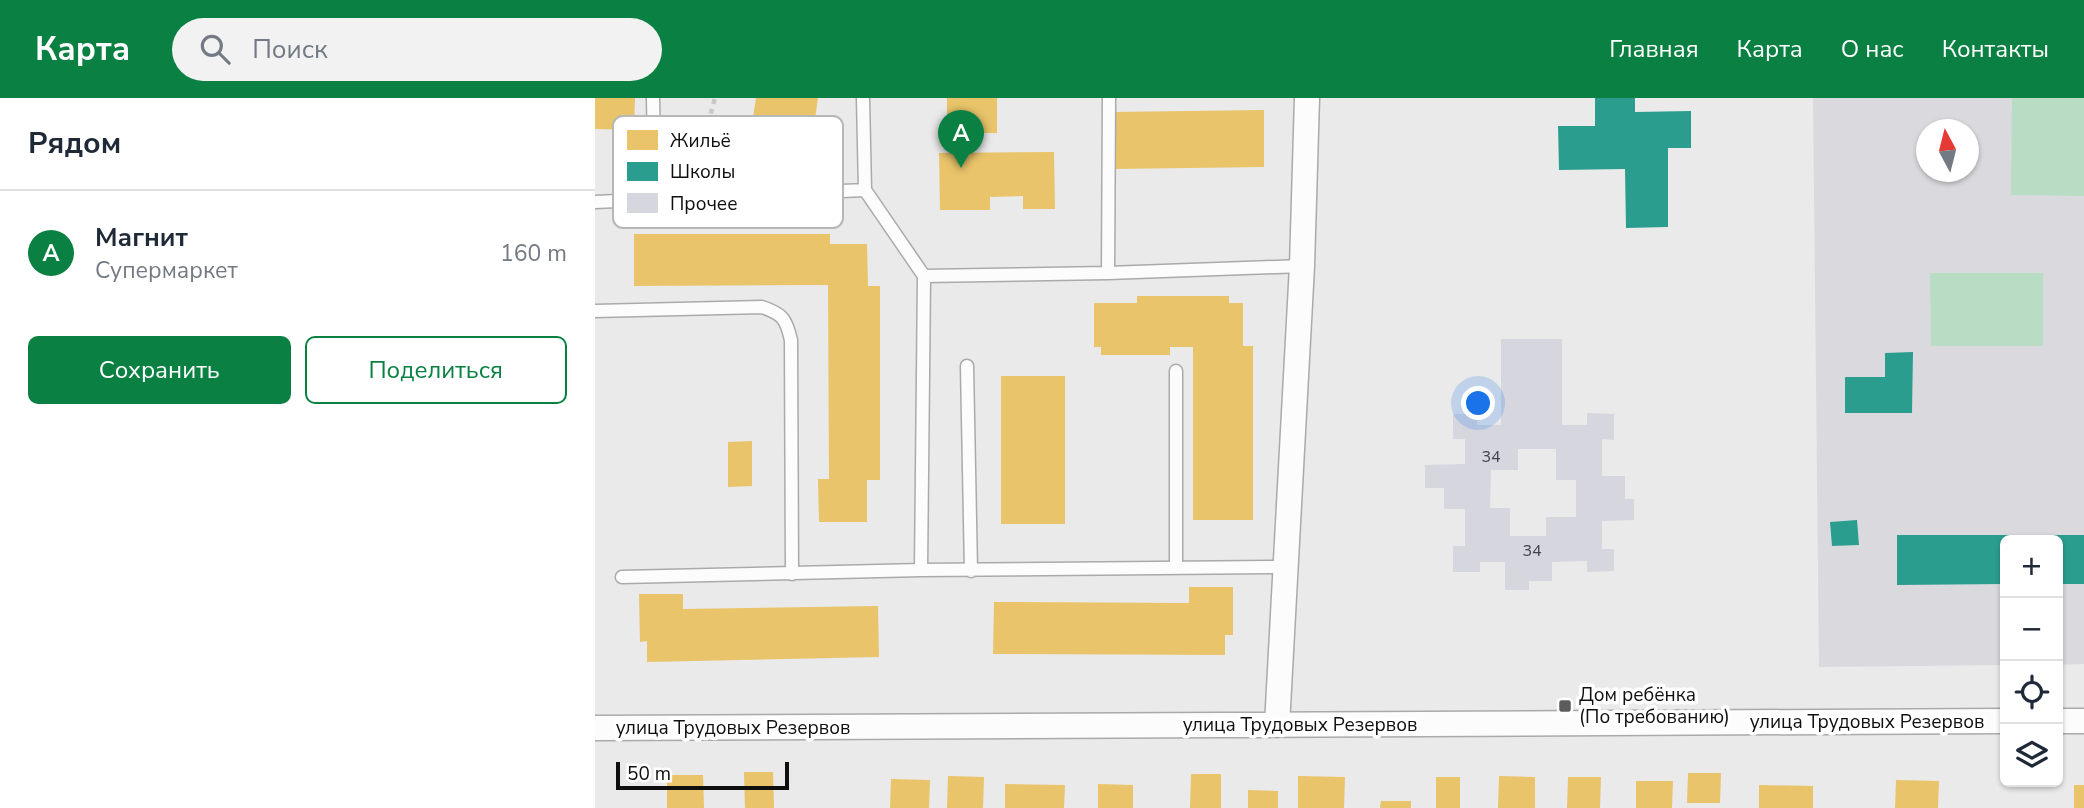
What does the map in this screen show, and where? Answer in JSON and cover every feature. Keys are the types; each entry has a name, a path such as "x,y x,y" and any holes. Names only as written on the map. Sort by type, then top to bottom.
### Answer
{"street":[{"path":"1277,725 1302,266 1307,98"},
{"name":"улица Трудовых Резервов","path":"595,728 2000,721"},
{"path":"2063,721 2084,721"}],"lane":[{"path":"653,98 653,116"},
{"path":"863,98 865,190 925,275 921,570"},
{"path":"1108,273 1109,98"},
{"path":"843,191 865,190"},
{"path":"595,202 613,201"},
{"path":"925,275 1108,273 1302,266"},
{"path":"595,311 762,307 776,312 787,322 791,340 792,574"},
{"path":"967,366 971,571"},
{"path":"1176,371 1176,567"},
{"path":"622,577 921,570 1285,568"}],"path":[{"path":"710,116 715,98"}],"shaded area":[{"path":"1813,98 2084,98 2084,664 2063,665 2063,535 2000,535 2000,665 1819,667"}],"green space":[{"path":"2012,98 2084,98 2084,196 2011,195"},
{"path":"1930,273 2043,273 2043,346 1931,346"}],"building: Жильё":[{"path":"595,98 635,98 634,116 613,116 613,129 595,129"},
{"path":"756,98 818,98 815,116 753,116"},
{"path":"947,98 997,98 997,133 947,133"},
{"path":"1264,110 1264,167 1114,169 1113,112"},
{"path":"1054,152 1055,209 1023,209 1023,196 990,197 990,210 940,210 939,153"},
{"path":"634,234 830,234 830,244 867,244 868,286 880,286 880,480 867,480 867,522 819,522 818,479 829,479 828,285 634,286"},
{"path":"1137,296 1229,296 1229,303 1243,303 1243,346 1253,346 1253,520 1193,520 1193,347 1170,347 1170,355 1101,355 1101,347 1094,347 1094,303 1137,303"},
{"path":"1001,376 1065,376 1065,524 1001,524"},
{"path":"752,441 752,486 728,487 728,442"},
{"path":"1189,587 1233,587 1233,635 1225,635 1225,655 993,654 994,602 1189,603"},
{"path":"639,594 683,594 683,609 878,606 879,657 647,662 647,641 640,642"},
{"path":"744,772 773,772 774,808 745,808"},
{"path":"1688,773 1721,773 1720,803 1687,803"},
{"path":"1191,774 1221,774 1221,808 1190,808"},
{"path":"667,775 703,775 704,808 667,808"},
{"path":"948,776 984,777 983,808 947,808"},
{"path":"1298,776 1345,777 1344,808 1298,808"},
{"path":"1499,776 1535,777 1535,808 1498,808"},
{"path":"1436,777 1460,777 1460,808 1436,808"},
{"path":"1568,777 1601,777 1600,808 1567,808"},
{"path":"891,779 930,780 929,808 890,808"},
{"path":"1896,780 1939,781 1938,808 1895,808"},
{"path":"1636,781 1673,781 1672,808 1636,808"},
{"path":"1005,784 1065,785 1064,808 1005,808"},
{"path":"1098,784 1133,785 1133,808 1098,808"},
{"path":"1759,785 1813,786 1813,808 1759,808"},
{"path":"2074,785 2084,785 2084,808 2074,808"},
{"path":"1248,790 1278,791 1278,808 1248,808"},
{"path":"1381,801 1411,801 1411,808 1380,808"}],"building: Школы":[{"path":"1595,98 1635,98 1635,112 1691,111 1691,148 1668,148 1668,227 1626,228 1625,169 1559,170 1558,126 1595,126"},
{"path":"1913,352 1912,413 1845,413 1845,377 1885,377 1885,353"},
{"path":"1857,520 1859,545 1832,546 1830,522"},
{"path":"1897,535 2000,535 2000,584 1897,585"},
{"path":"2063,535 2084,535 2084,584 2063,584"}],"building: Прочее":[{"path":"1501,339 1562,339 1562,425 1587,425 1587,413 1614,414 1614,440 1602,439 1602,476 1625,476 1625,499 1634,499 1634,520 1602,521 1602,549 1614,549 1614,571 1587,572 1587,561 1552,562 1552,581 1529,581 1529,590 1505,590 1505,562 1480,562 1480,572 1453,572 1453,546 1465,546 1465,509 1444,509 1444,488 1425,488 1425,465 1465,464 1465,439 1453,439 1453,414 1477,414 1477,425 1501,425","holes":["1518,449 1556,449 1556,480 1576,480 1576,517 1546,517 1546,536 1510,536 1510,508 1490,508 1491,470 1518,470"]}],"place":[{"name":"Магнит","path":"961,168"},
{"name":"Дом ребёнка (По требованию)","path":"1565,706"}]}
